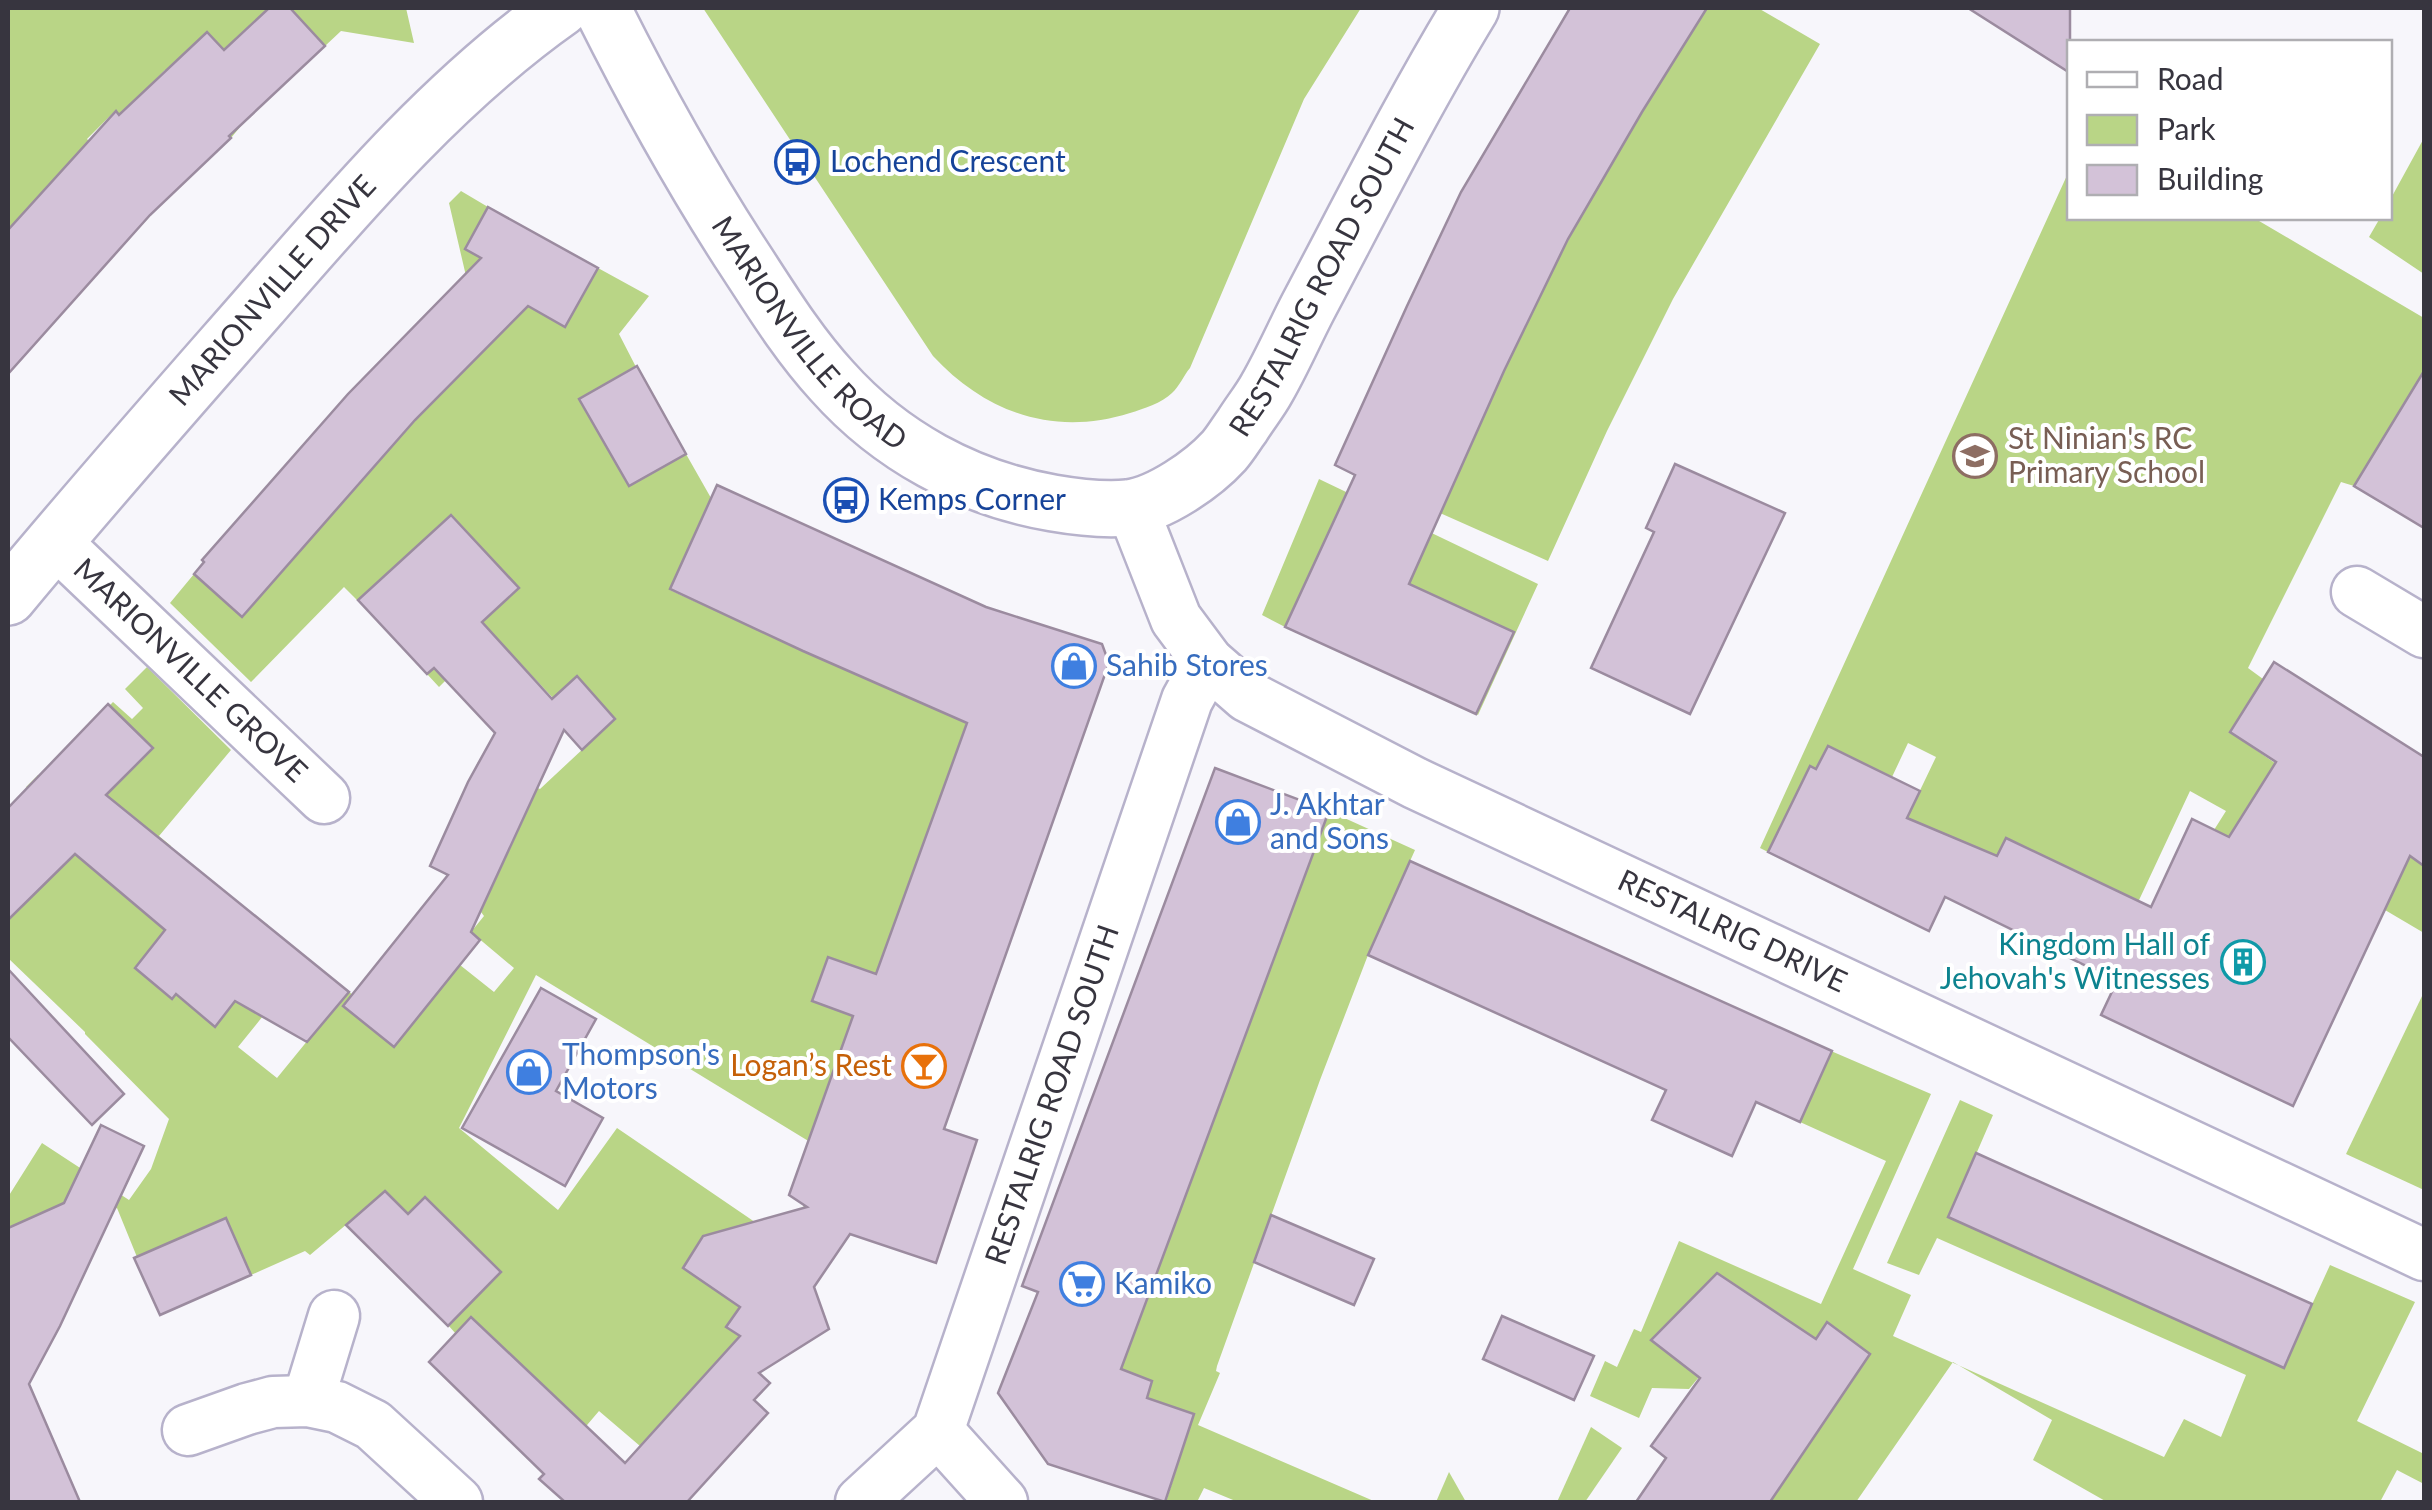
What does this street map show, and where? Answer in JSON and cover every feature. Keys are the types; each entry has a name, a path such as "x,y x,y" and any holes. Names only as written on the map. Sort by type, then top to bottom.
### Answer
{"street":[{"name":"MARIONVILLE DRIVE","path":"8,597 356,194 471,79 561,8"},
{"name":"MARIONVILLE ROAD","path":"602,8 658,119 723,226 804,346 864,414 909,448 978,484 1066,505 1132,507"},
{"name":"RESTALRIG ROAD SOUTH","path":"1132,507 1164,496 1225,450 1267,390 1470,8"},
{"name":"RESTALRIG DRIVE","path":"1132,507 1176,619 1208,662 1247,696 1414,783 2424,1256"},
{"name":"MARIONVILLE GROVE","path":"54,541 324,798"},
{"path":"2357,592 2424,632"},
{"name":"RESTALRIG ROAD SOUTH","path":"861,1502 938,1431 1187,700 1208,662"},
{"path":"308,1401 334,1316"},
{"path":"188,1430 263,1404 308,1401 337,1407 365,1419 457,1502"},
{"path":"938,1431 1002,1502"}],"green space":[{"path":"8,8 269,8 223,50 207,33 188,49 249,116 231,138 165,70 147,88 167,108 139,135 115,111 87,139 155,211 139,228 68,164 13,225 33,248 8,225"},
{"path":"290,8 406,8 414,43 341,31 325,46"},
{"path":"703,8 1361,8 1304,99 1190,368 1175,390 1146,408 1102,420 1075,422 1048,421 999,405 975,392 933,356"},
{"path":"1707,8 1758,8 1820,44 1673,299 1548,561 1440,513 1552,271 1619,150"},
{"path":"2424,138 2424,274 2369,237 2379,220 2392,220 2392,196"},
{"path":"2067,175 2067,220 2257,220 2424,318 2424,424 2401,410 2354,486 2341,482 2248,668 2263,679 2230,732 2424,866 2424,933 2385,910 2214,830 2226,811 2190,791 2104,975 2044,945 2078,873 2007,838 1997,856 1969,844 1904,838 1873,904 1867,901 1936,757 1908,743 1892,777 1828,746 1816,769 1811,767 1768,852 1760,848"},
{"path":"461,191 488,207 465,249 484,260 475,277 565,327 598,268 649,296 619,334 636,367 629,486 686,454 711,498 670,590 967,721 877,974 812,1001 862,1019 847,1032 831,1080 947,1119 945,1129 919,1121 874,1203 802,1209 833,1156 536,975 459,1128 558,1210 617,1128 774,1235 746,1251 718,1232 704,1235 689,1260 690,1273 740,1307 726,1327 767,1355 719,1368 714,1364 640,1446 599,1411 576,1438 519,1449 561,1402 488,1334 456,1334 448,1325 500,1272 426,1198 408,1214 385,1192 310,1255 305,1251 251,1275 225,1218 137,1257 117,1208 94,1216 84,1194 53,1208 62,1267 8,1236 8,1197 42,1143 129,1200 151,1169 169,1119 8,958 8,920 75,853 26,787 38,775 82,818 152,748 110,705 113,702 132,719 143,708 125,689 147,667 231,750 159,836 171,846 127,898 165,930 136,968 171,999 246,911 268,925 225,978 267,1011 238,1047 277,1078 348,991 360,1001 352,1013 394,1047 460,965 494,992 514,968 471,932 484,916 481,912 531,803 472,776 478,762 540,789 615,719 553,698 503,645 455,689 446,680 439,687 427,674 519,588 450,515 358,601 344,587 251,682 170,603 194,574 243,617 321,527 270,482 277,474 310,502 323,487 342,504 408,428 358,383 379,362 427,408 497,338 466,276 449,203"},
{"path":"1319,479 1538,584 1478,715 1513,632 1324,544 1285,627 1262,615"},
{"path":"1329,811 1415,850 1368,955 1320,1080 1217,1366 1220,1373 1198,1425 1376,1502 1238,1502 1204,1488 1197,1502 1166,1502 1194,1414 1147,1398 1152,1381 1101,1381"},
{"path":"2424,992 2424,1190 2346,1154"},
{"path":"1831,1051 1931,1094 1853,1269 1911,1295 1893,1336 1953,1363 1856,1502 1770,1502 1870,1354 1828,1322 1816,1339 1717,1273 1657,1335 1667,1353 1699,1377 1689,1389 1652,1388 1639,1418 1590,1396 1605,1361 1617,1367 1634,1329 1641,1332 1679,1241 1821,1304 1886,1161 1800,1122"},
{"path":"1960,1100 1993,1115 1949,1217 2283,1368 2330,1265 2415,1302 2357,1421 2424,1454 2424,1484 2397,1470 2380,1502 2107,1502 2033,1460 2052,1420 1959,1365 2164,1457 2184,1419 2221,1437 2246,1375 1937,1238 1919,1275 1887,1263"},
{"path":"1591,1427 1622,1448 1585,1502 1557,1502"},
{"path":"1449,1472 1466,1502 1436,1502"}],"building":[{"path":"269,8 290,8 325,46 150,215 8,374 8,230 116,111 119,115 207,32 224,50"},
{"path":"1570,8 1707,8 1568,239 1409,584 1514,632 1476,714 1285,627 1355,475 1335,465 1407,306 1461,192"},
{"path":"1968,8 2070,8 2067,71"},
{"path":"488,207 598,268 565,327 528,306 415,420 242,617 194,574 202,560 348,394 481,258 465,249"},
{"path":"637,366 686,454 629,486 579,399"},
{"path":"2424,371 2424,528 2354,486"},
{"path":"1675,464 1785,513 1690,714 1591,668 1654,532 1646,528"},
{"path":"717,485 986,607 1102,644 1109,663 944,1129 977,1140 936,1263 850,1234 814,1287 829,1329 759,1373 770,1383 754,1400 768,1413 687,1502 565,1502 539,1479 544,1474 429,1362 471,1317 625,1463 740,1336 726,1327 740,1307 683,1268 703,1236 807,1207 789,1195 853,1016 812,1001 828,957 876,974 967,723 670,589"},
{"path":"451,515 519,588 482,622 552,699 577,676 615,719 582,750 564,730 471,932 480,940 394,1047 343,1006 448,875 430,866 495,733 434,668 427,674 358,600"},
{"path":"2274,662 2424,757 2424,866 2410,856 2293,1106 2101,1015 2117,981 1945,897 1929,931 1768,852 1810,766 1816,769 1828,746 1920,791 1907,818 1997,856 2006,838 2151,907 2192,819 2229,837 2276,762 2230,732"},
{"path":"108,704 153,748 106,795 349,992 307,1042 235,1001 215,1027 176,994 172,999 135,968 165,930 75,854 8,920 8,808"},
{"path":"1215,768 1329,811 1121,1369 1152,1381 1147,1398 1194,1414 1165,1502 1048,1464 998,1393 1038,1292 1022,1286"},
{"path":"1410,861 1832,1051 1800,1122 1756,1102 1732,1156 1652,1120 1666,1090 1368,955"},
{"path":"8,969 124,1094 92,1125 8,1037"},
{"path":"541,988 596,1019 556,1091 603,1118 565,1186 462,1128"},
{"path":"101,1125 144,1146 29,1384 80,1502 8,1502 8,1228 64,1203"},
{"path":"1976,1153 2312,1304 2284,1368 1948,1217"},
{"path":"385,1191 408,1214 425,1197 501,1272 448,1326 346,1225"},
{"path":"1271,1215 1374,1259 1354,1305 1254,1262"},
{"path":"226,1218 251,1275 160,1315 134,1258"},
{"path":"1717,1273 1816,1339 1827,1322 1870,1354 1770,1502 1636,1502 1666,1458 1651,1446 1700,1378 1651,1340"},
{"path":"1502,1316 1594,1356 1574,1400 1483,1359"}],"place":[{"name":"Lochend Crescent","path":"797,162"},
{"name":"St Ninian's RC Primary School","path":"1975,456"},
{"name":"Kemps Corner","path":"846,500"},
{"name":"Sahib Stores","path":"1074,666"},
{"name":"J. Akhtar and Sons","path":"1238,822"},
{"name":"Kingdom Hall of Jehovah's Witnesses","path":"2243,962"},
{"name":"Logan’s Rest","path":"924,1066"},
{"name":"Thompson's Motors","path":"529,1072"},
{"name":"Kamiko","path":"1082,1284"}]}
